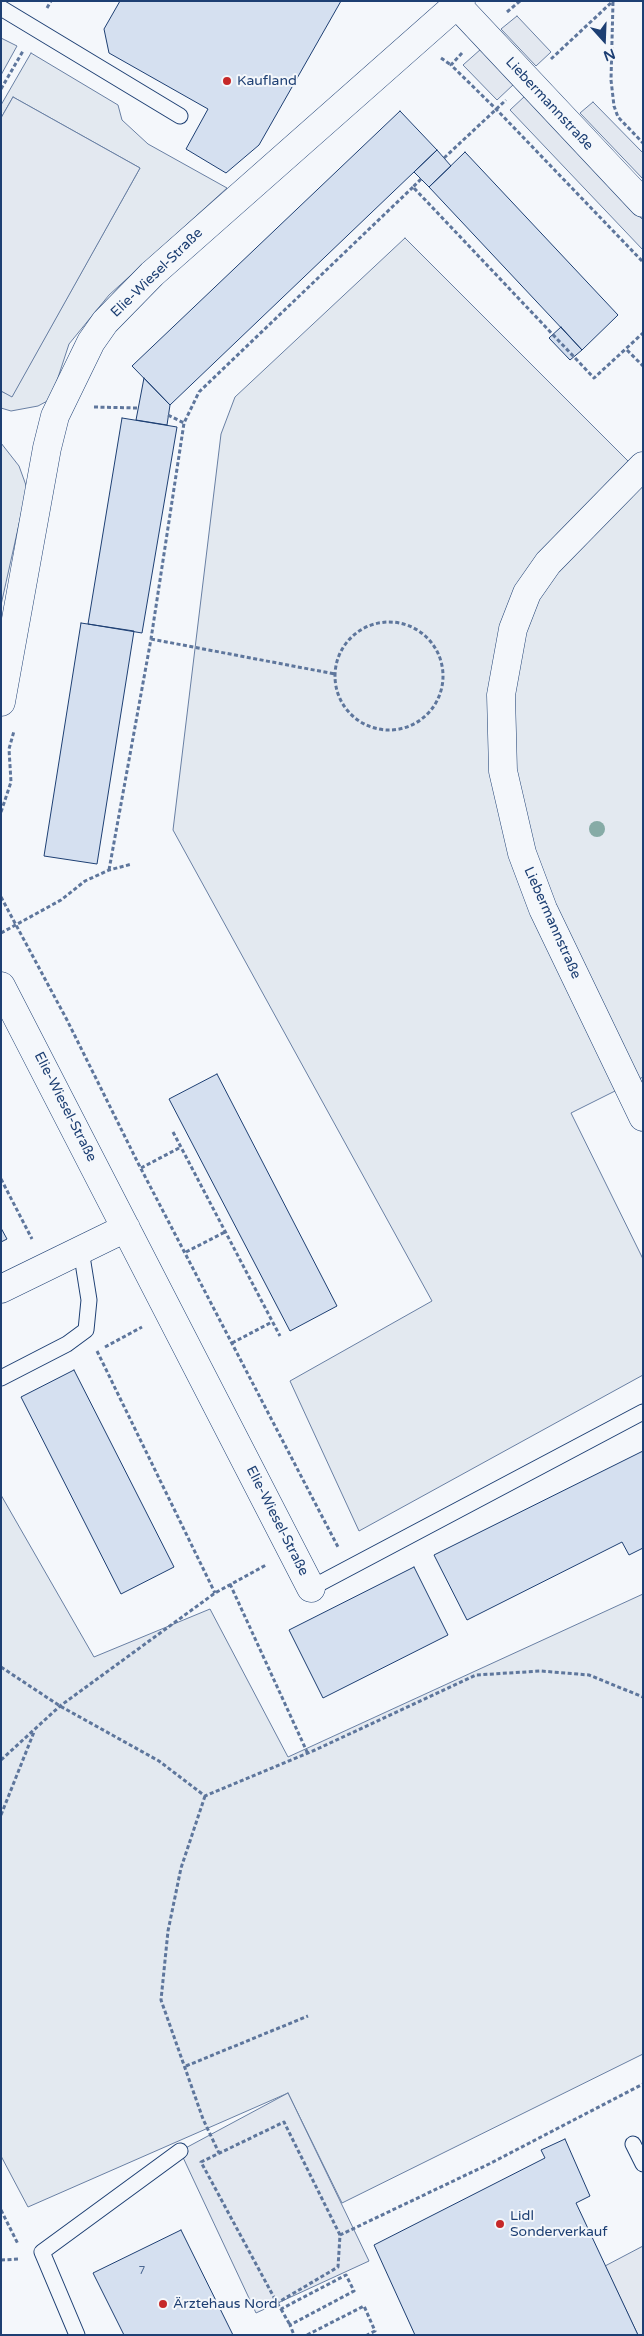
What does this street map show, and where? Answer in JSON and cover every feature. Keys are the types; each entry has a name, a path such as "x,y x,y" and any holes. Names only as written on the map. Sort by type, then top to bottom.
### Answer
{"street":[{"name":"Liebermannstraße","path":"459,3 527,82 643,203"},
{"name":"Elie-Wiesel-Straße","path":"1,702 47,448 56,416 91,342 105,322 152,274 459,3"},
{"name":"Liebermannstraße","path":"643,466 548,563 526,593 513,629 501,695 504,771 522,853 543,909 643,1117"},
{"name":"Elie-Wiesel-Straße","path":"1,986 311,1588"},
{"path":"1,1289 126,1228"}],"lane":[{"path":"1,8 180,116"},
{"path":"1,1378 68,1344 86,1330 89,1300 81,1250"},
{"name":"Elie-Wiesel-Straße","path":"311,1588 643,1412"},
{"path":"633,2144 643,2164"},
{"path":"77,2335 42,2252 180,2151"}],"path":[{"path":"444,158 613,1 611,80 614,106 618,117 643,143"},
{"path":"437,55 451,65"},
{"path":"109,870 152,639 184,423 199,392 421,179"},
{"path":"414,187 594,378 627,350 643,333"},
{"path":"627,350 643,366"},
{"path":"85,406 138,408"},
{"path":"168,415 184,423"},
{"path":"391,621 409,625 427,636 437,650 443,667 443,683 438,700 428,714 413,724 395,730 379,729 358,720 344,707 337,692 335,674 338,658 346,642 357,632 373,624 391,621"},
{"path":"152,639 335,674"},
{"path":"1,812 11,782 10,750 15,725"},
{"path":"1,933 61,900 86,881 109,870 132,864"},
{"path":"1,897 68,1020 141,1168 350,1569"},
{"path":"173,1132 280,1336"},
{"path":"141,1168 181,1147"},
{"path":"1,1179 46,1266"},
{"path":"186,1252 226,1232"},
{"path":"97,1351 168,1312"},
{"path":"232,1343 272,1322"},
{"path":"86,1330 215,1593"},
{"path":"1,1760 60,1706 215,1593 330,1532"},
{"path":"230,1584 287,1704 308,1754"},
{"path":"1,1667 60,1706 159,1761 205,1796"},
{"path":"219,2153 203,2118 161,2000 168,1931 181,1868 205,1796 308,1754 476,1674 541,1671 589,1675 643,1697"},
{"path":"1,1815 35,1729"},
{"path":"186,2066 308,2016"},
{"path":"340,2235 489,2164 643,2084"},
{"path":"277,2303 338,2267 340,2235 284,2122 201,2162 294,2335"},
{"path":"1,2210 25,2258"},
{"path":"1,2260 25,2258 42,2252"},
{"path":"281,2309 346,2275 354,2292 290,2325"},
{"path":"307,2335 364,2306 375,2331 366,2335"}],"shaded area":[{"path":"517,16 551,52 536,66 501,29"},
{"path":"1,38 17,46 1,75"},
{"path":"481,49 514,84 497,100 463,65"},
{"path":"31,53 118,105 122,120 148,144 227,188 109,295 69,344 51,399 38,406 11,411 1,408 1,391 12,396 140,168 13,97 1,118 1,105"},
{"path":"525,96 643,220 643,250 510,110"},
{"path":"13,97 140,168 12,397 1,391 1,118"},
{"path":"593,102 643,153 643,179 580,113"},
{"path":"405,238 643,476 643,1077 571,1113 643,1259 643,1375 359,1531 290,1381 432,1301 173,830 221,434 235,397"},
{"path":"1,443 19,466 27,488 1,605"},
{"path":"1,1495 94,1657 210,1609 288,1757 643,1594 643,2054 342,2203 288,2093 28,2207 1,2156"},
{"path":"288,2093 369,2261 256,2313 180,2151"},
{"path":"643,2246 643,2335 638,2335 605,2266"}],"building":[{"name":"Kaufland","path":"120,1 341,1 259,145 226,173 186,149 208,109 109,53 104,29"},
{"path":"400,111 437,150 170,405 132,366"},
{"path":"437,150 451,166 429,187 414,172"},
{"path":"465,152 618,315 582,350 429,187"},
{"path":"561,327 582,350 570,360 549,338"},
{"path":"144,378 170,405 167,425 136,420"},
{"path":"122,418 177,427 142,633 88,624"},
{"path":"81,623 134,631 97,864 44,856"},
{"path":"217,1074 337,1306 290,1331 169,1099"},
{"path":"1,1228 7,1239 1,1242"},
{"path":"74,1370 174,1567 121,1594 21,1397"},
{"path":"643,1451 643,1548 629,1555 622,1542 467,1620 434,1555"},
{"path":"414,1567 448,1635 323,1698 289,1630"},
{"name":"Lidl Sonderverkauf","path":"565,2139 590,2196 576,2203 638,2335 415,2335 374,2245 545,2158 541,2150"},
{"name":"Ärztehaus Nord","path":"181,2230 233,2335 124,2335 93,2273"}],"place":[{"name":"Kaufland","path":"227,81"},
{"name":"Lidl Sonderverkauf","path":"500,2224"},
{"name":"Ärztehaus Nord","path":"163,2304"}]}
